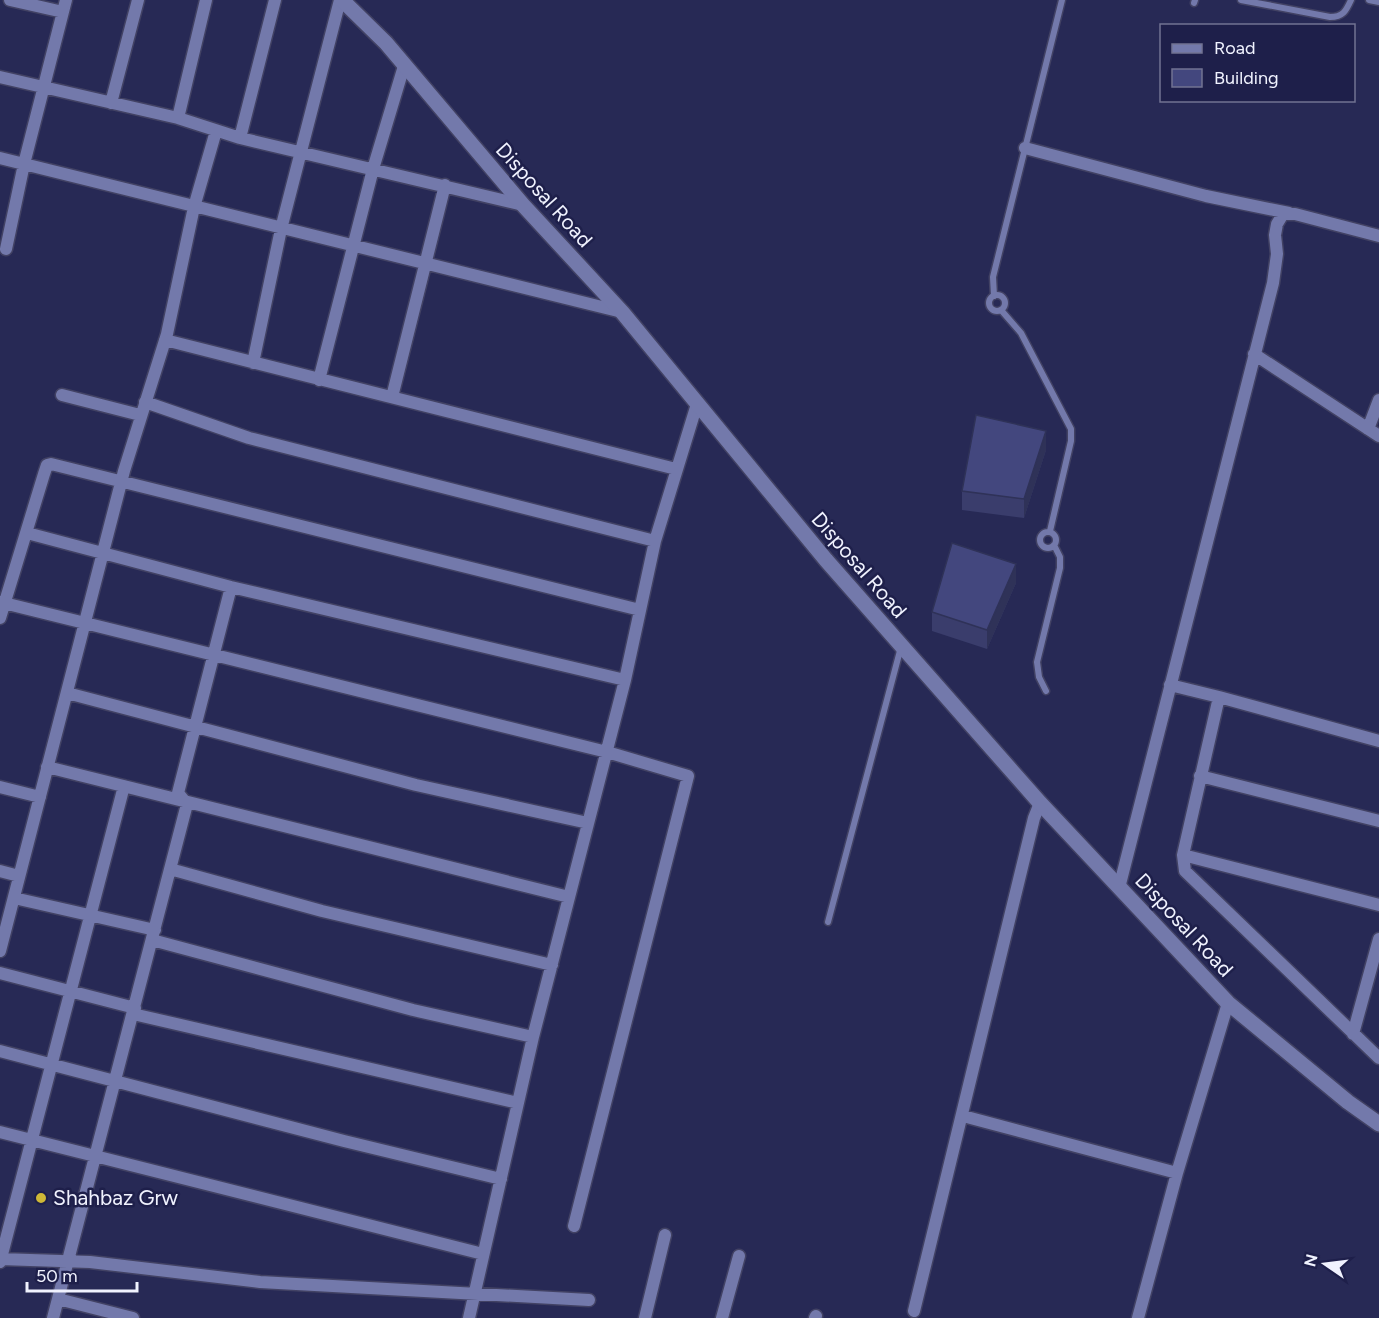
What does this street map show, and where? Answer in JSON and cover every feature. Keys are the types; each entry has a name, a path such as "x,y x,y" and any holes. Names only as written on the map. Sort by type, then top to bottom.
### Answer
{"street":[{"path":"6,249 24,164 65,6 10,0"},
{"path":"111,103 138,0"},
{"path":"178,118 206,0"},
{"path":"240,138 275,0"},
{"path":"253,363 281,229 341,0"},
{"name":"Disposal Road","path":"341,0 386,43 523,205 622,312 826,560 1040,803 1228,1003 1379,1124"},
{"path":"318,380 373,169 404,66"},
{"path":"0,77 178,118 240,138 523,205"},
{"path":"0,951 140,415 165,340 194,207 216,131"},
{"path":"1025,148 1206,196 1290,213 1379,236"},
{"path":"0,158 622,312"},
{"path":"392,397 444,185"},
{"path":"1119,888 1276,264 1277,224 1283,214 1290,213"},
{"path":"165,340 676,469"},
{"path":"1254,354 1373,433 1379,400"},
{"path":"62,395 140,415"},
{"path":"145,402 249,438 655,541"},
{"path":"469,1318 533,1037 626,680 655,541 697,404"},
{"path":"0,618 2,603 27,533 47,465 59,465 640,610"},
{"path":"27,533 231,586 626,680"},
{"path":"53,1318 187,804 178,793 231,586"},
{"path":"2,603 606,753 684,773 688,776 574,1226"},
{"path":"1170,685 1379,741"},
{"path":"67,693 416,785 588,823"},
{"path":"1219,697 1183,855 1183,866 1187,874 1379,1058"},
{"path":"48,767 569,897"},
{"path":"1200,776 1379,821"},
{"path":"124,786 0,1260 69,1262 261,1282 589,1300"},
{"path":"0,787 40,797"},
{"path":"914,1311 1034,818 1040,803"},
{"path":"1183,855 1379,905"},
{"path":"170,869 310,908 552,964"},
{"path":"0,871 20,876"},
{"path":"14,898 89,916 413,1010 533,1037"},
{"path":"1353,1034 1373,986 1379,939"},
{"path":"0,973 134,1011 518,1103"},
{"path":"1138,1318 1177,1173 1228,1003"},
{"path":"0,1051 116,1083 501,1179"},
{"path":"963,1116 1177,1173"},
{"path":"0,1132 483,1254"},
{"path":"645,1318 666,1235"},
{"path":"722,1318 739,1256"},
{"path":"58,1299 133,1318"}],"lane":[{"path":"994,296 1003,298 1005,305 996,312 990,308 989,301 994,296 993,277 1062,0"},
{"path":"1241,0 1338,17 1345,13 1351,0"},
{"path":"1369,0 1379,2"},
{"path":"1001,310 1024,340 1071,429 1071,441 1050,531"},
{"path":"1046,692 1039,677 1037,662 1060,568 1060,557 1053,545 1055,536 1050,531"},
{"path":"1050,531 1041,535 1040,542 1044,547 1053,545"},
{"path":"828,922 902,646"}],"building":[{"path":"976,415 1046,431 1024,499 962,491"},
{"path":"952,543 1016,564 987,630 932,612"}],"place":[{"name":"Shahbaz Grw","path":"41,1198"}]}
